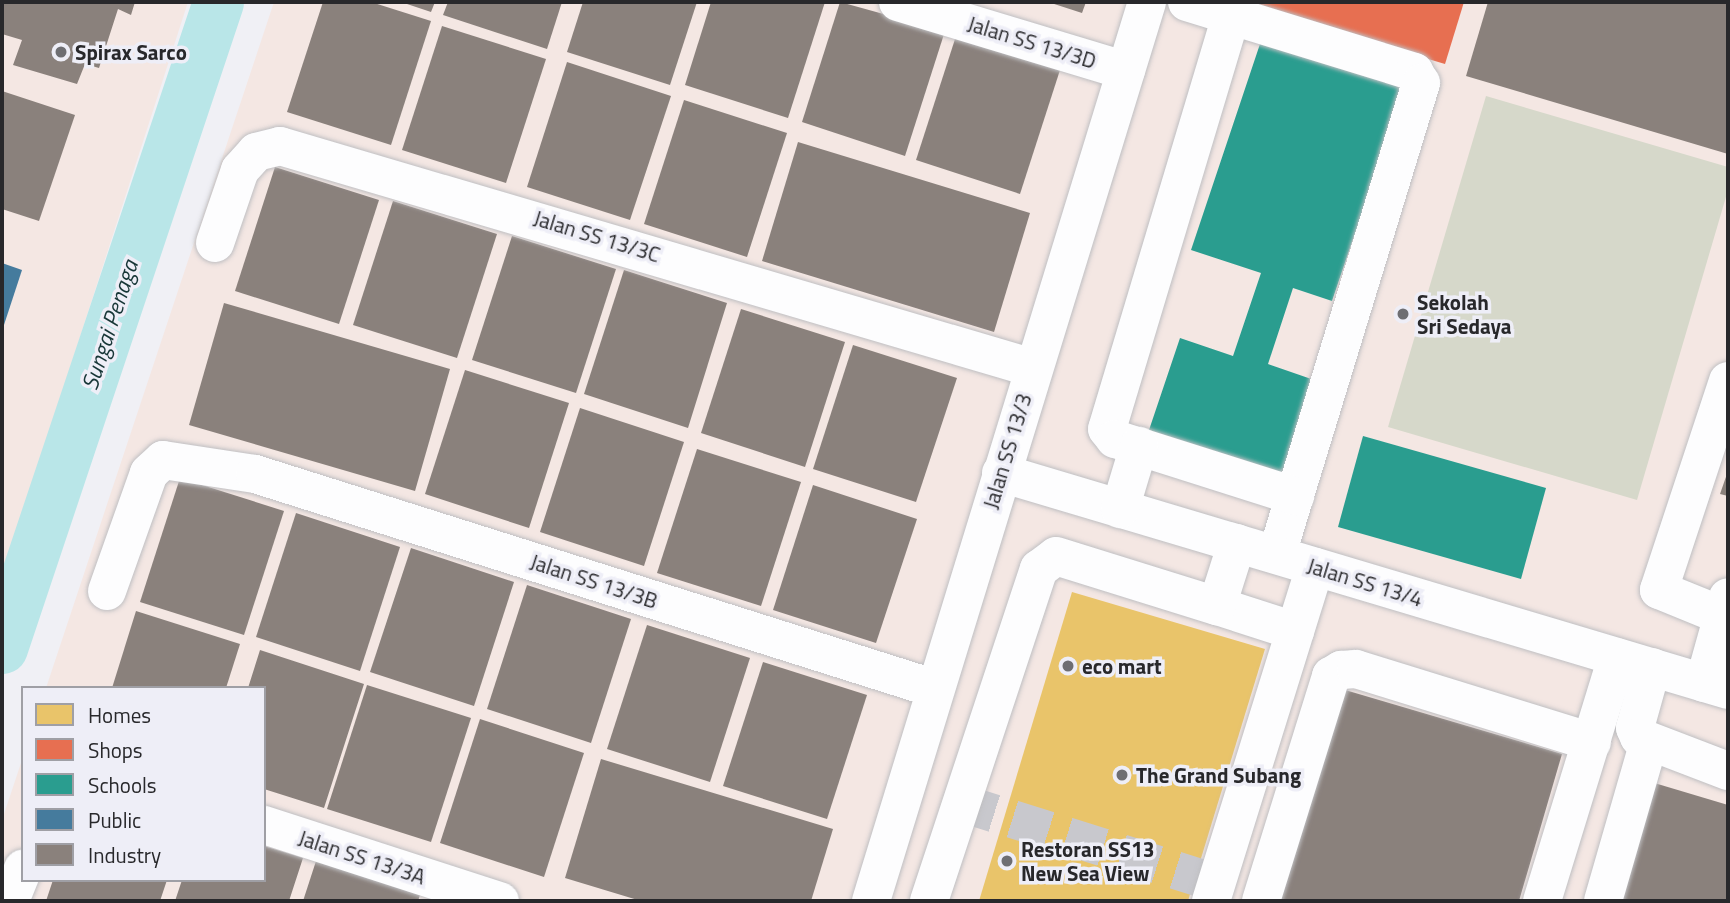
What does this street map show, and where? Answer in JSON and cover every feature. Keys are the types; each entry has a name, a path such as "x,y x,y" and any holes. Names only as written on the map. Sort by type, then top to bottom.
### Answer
{"street":[{"name":"Jalan SS 13/3D","path":"898,2 1126,71"},
{"name":"Jalan SS 13/3","path":"871,901 933,688 1147,2"},
{"path":"1187,2 1414,72 1421,83 1277,555"},
{"path":"1231,16 1110,405 1107,429 1139,446 1295,496"},
{"name":"Jalan SS 13/3C","path":"215,243 240,170 256,152 280,146 1033,369"},
{"path":"1716,686 1726,610 1659,590 1728,381"},
{"path":"1120,509 1139,446"},
{"name":"Jalan SS 13/3B","path":"107,590 149,472 163,460 255,474 933,688"},
{"name":"Jalan SS 13/4","path":"1001,473 1716,686"},
{"path":"1217,607 1237,543"},
{"path":"929,901 1039,569 1056,556 1295,631"},
{"path":"1212,901 1315,567"},
{"path":"1542,901 1592,742 1635,662"},
{"path":"1635,662 1634,728 1648,745 1728,771"},
{"path":"1262,901 1331,676 1341,670 1592,742"},
{"path":"1603,901 1648,745"},
{"name":"Jalan SS 13/3A","path":"266,826 500,901"}],"shaded area":[{"path":"2,2 188,2 2,579"},
{"path":"274,2 1728,2 1728,901 2,901 2,820 21,763 21,882 266,882 266,686 47,686"},
{"path":"1486,96 1728,167 1728,190 1637,500 1388,427"}],"building: Homes":[{"name":"The Grand Subang","path":"1072,592 1265,649 1188,901 979,901"}],"building: Shops":[{"path":"1235,2 1464,2 1445,64"}],"building: Schools":[{"path":"1265,29 1408,77 1332,301 1293,288 1268,364 1317,381 1284,479 1148,433 1180,338 1233,356 1261,273 1191,250"},
{"path":"1363,436 1546,488 1521,579 1338,527"}],"building: Public":[{"path":"2,263 22,270 2,331"}],"building: Industry":[{"name":"Spirax Sarco","path":"2,2 135,2 131,15 118,9 99,68 85,64 77,84 13,65 22,40 2,34"},
{"path":"323,2 371,2 431,21 391,145 287,112"},
{"path":"401,2 435,2 431,12"},
{"path":"448,2 562,2 547,49 443,15"},
{"path":"583,2 697,2 670,85 567,52"},
{"path":"711,2 825,2 788,118 685,85"},
{"path":"840,2 945,31 905,156 802,122"},
{"path":"1048,2 1086,2 1082,13"},
{"path":"1488,2 1728,2 1728,154 1466,76"},
{"path":"442,26 546,59 506,183 402,150"},
{"path":"956,36 1060,70 1020,194 916,160"},
{"path":"567,62 671,96 630,220 527,187"},
{"path":"2,91 75,115 39,221 2,209"},
{"path":"684,100 787,133 747,257 644,224"},
{"path":"798,142 1030,213 994,332 762,261"},
{"path":"275,167 379,200 339,324 235,291"},
{"path":"393,201 497,234 457,358 353,325"},
{"path":"512,236 616,269 576,393 472,360"},
{"path":"624,270 727,303 688,428 584,394"},
{"path":"224,303 450,369 415,491 189,425"},
{"path":"741,309 845,342 805,467 701,433"},
{"path":"853,345 957,378 916,502 813,469"},
{"path":"465,370 569,403 529,528 425,494"},
{"path":"580,408 684,442 644,566 540,532"},
{"path":"697,449 801,482 761,606 657,573"},
{"path":"1728,471 1728,496 1720,494"},
{"path":"180,478 284,511 244,635 140,602"},
{"path":"813,485 917,519 876,643 773,610"},
{"path":"296,513 400,547 360,671 256,637"},
{"path":"411,548 514,582 474,706 370,672"},
{"path":"527,585 631,619 591,743 487,709"},
{"path":"136,611 240,644 227,686 113,686"},
{"path":"647,625 750,658 710,782 607,749"},
{"path":"260,650 364,684 324,808 266,790 266,686 249,686"},
{"path":"763,662 867,695 827,819 723,786"},
{"path":"367,685 471,718 431,842 327,809"},
{"path":"1335,687 1562,754 1519,901 1272,901"},
{"path":"480,719 584,753 544,877 440,843"},
{"path":"601,759 833,829 811,901 641,901 565,878"},
{"path":"1651,782 1728,805 1728,901 1616,901"},
{"path":"266,847 303,858 289,901 175,901 181,882 266,882"},
{"path":"317,858 421,892 418,901 303,901"},
{"path":"52,882 166,882 160,901 46,901"}],"waterway":[{"name":"Sungai Penaga","path":"2,648 218,2"}],"tunnel":[{"path":"958,802 1217,883"}],"place":[{"name":"Spirax Sarco","path":"61,52"},
{"name":"Sekolah Sri Sedaya","path":"1403,314"},
{"name":"eco mart","path":"1068,666"},
{"name":"The Grand Subang","path":"1122,775"},
{"name":"Restoran SS13 New Sea View","path":"1007,861"}]}
